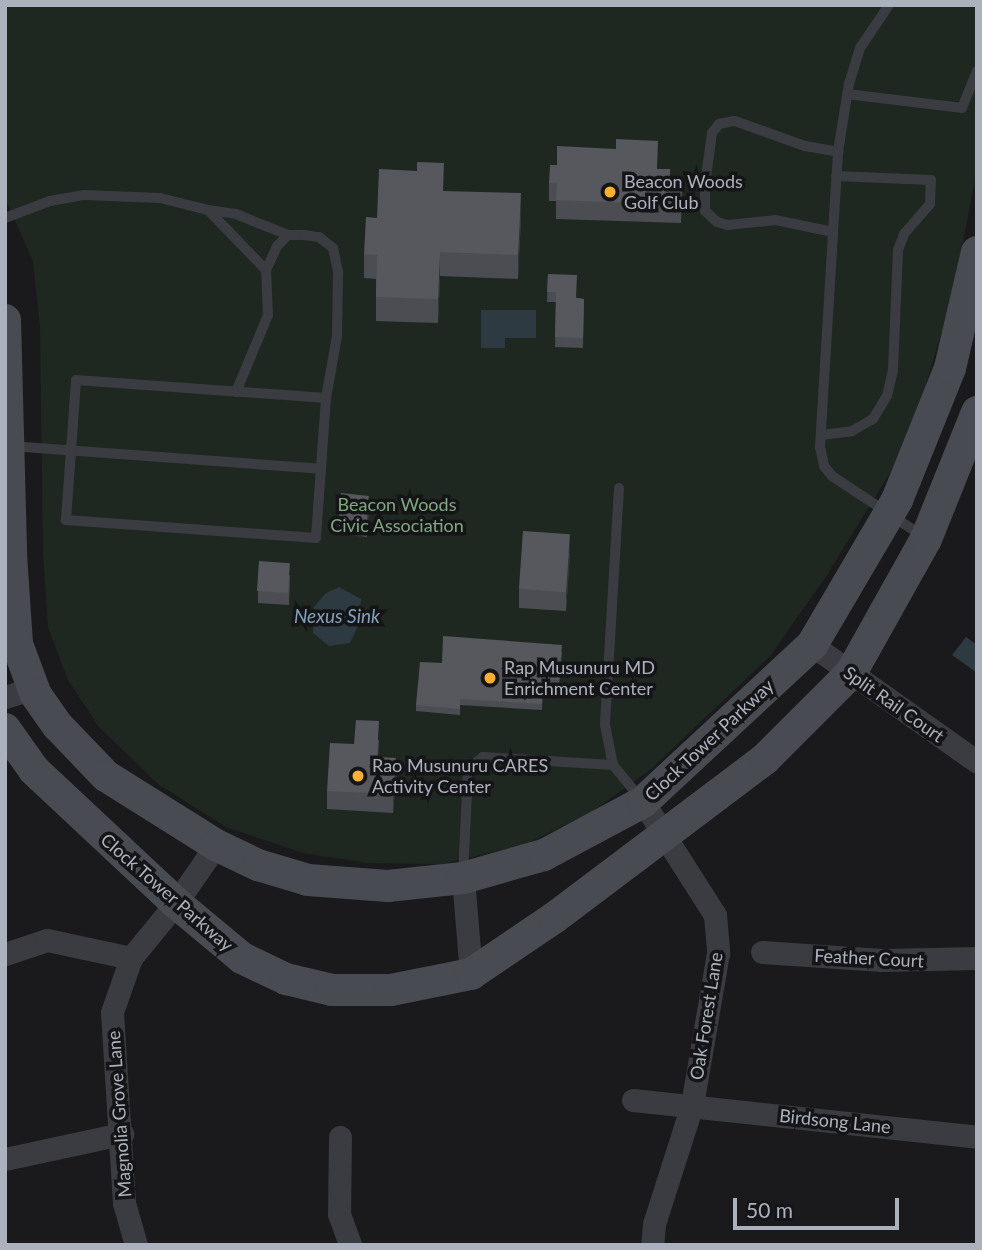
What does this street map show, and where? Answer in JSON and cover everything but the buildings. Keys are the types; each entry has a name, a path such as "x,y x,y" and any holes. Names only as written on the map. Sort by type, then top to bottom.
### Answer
{"street":[{"name":"Clock Tower Parkway","path":"5,320 11,646 19,693 58,726 106,776 216,845 258,865 307,880 388,886 463,878 544,855 643,802 812,645 890,513 950,368 977,252"},
{"name":"Clock Tower Parkway","path":"5,729 34,770 176,902 242,958 286,979 332,990 391,990 471,974 554,918 765,760 851,673 926,539 977,412"},
{"name":"Split Rail Court","path":"812,645 977,762"},
{"name":"Oak Forest Lane","path":"643,802 715,915 718,953 692,1105 654,1224 652,1245"},
{"name":"Magnolia Grove Lane","path":"136,1245 124,1203 122,1135 112,1012 131,958 176,902 216,845"},
{"path":"463,878 471,974"},
{"path":"5,954 47,940 131,958"},
{"name":"Feather Court","path":"762,952 882,960 977,958"},
{"name":"Birdsong Lane","path":"633,1100 977,1137"},
{"path":"5,1159 122,1135"},
{"path":"340,1137 339,1214 350,1245"}],"lane":[{"path":"890,5 860,48 847,94 836,176 821,435 824,466 832,476 926,539"},
{"path":"847,94 962,108 977,71"},
{"path":"833,232 776,220 727,225 717,222 705,211 705,184 712,132 719,124 735,121 805,146 838,152"},
{"path":"821,435 852,431 873,419 887,396 892,370 898,250 904,234 930,204 931,180 836,176"},
{"path":"5,218 50,201 84,195 160,198 236,214 288,235 319,237 333,248 338,272 337,337 326,398 316,538 66,520 76,380 326,398"},
{"path":"208,210 266,270"},
{"path":"236,391 268,315 266,270 277,246 288,235"},
{"path":"8,446 321,469"},
{"path":"619,488 605,725 613,765 643,802"},
{"path":"463,878 468,769 483,757 613,765"}],"green space":[{"name":"Beacon Woods Civic Association","path":"5,5 977,5 977,170 952,297 924,391 891,471 825,578 770,656 651,769 593,811 524,845 441,864 368,863 303,853 226,827 158,784 99,727 68,680 48,627 43,553 40,327 33,261 5,198"}],"water":[{"path":"481,310 536,310 536,338 505,338 505,348 481,348"},
{"name":"Nexus Sink","path":"339,587 361,599 359,624 350,643 329,646 313,633 314,607 326,593"},
{"path":"966,637 977,645 977,673 952,655"}],"place":[{"name":"Beacon Woods Golf Club","path":"610,192"},
{"name":"Rap Musunuru MD Enrichment Center","path":"490,678"},
{"name":"Rao Musunuru CARES Activity Center","path":"358,776"}]}
